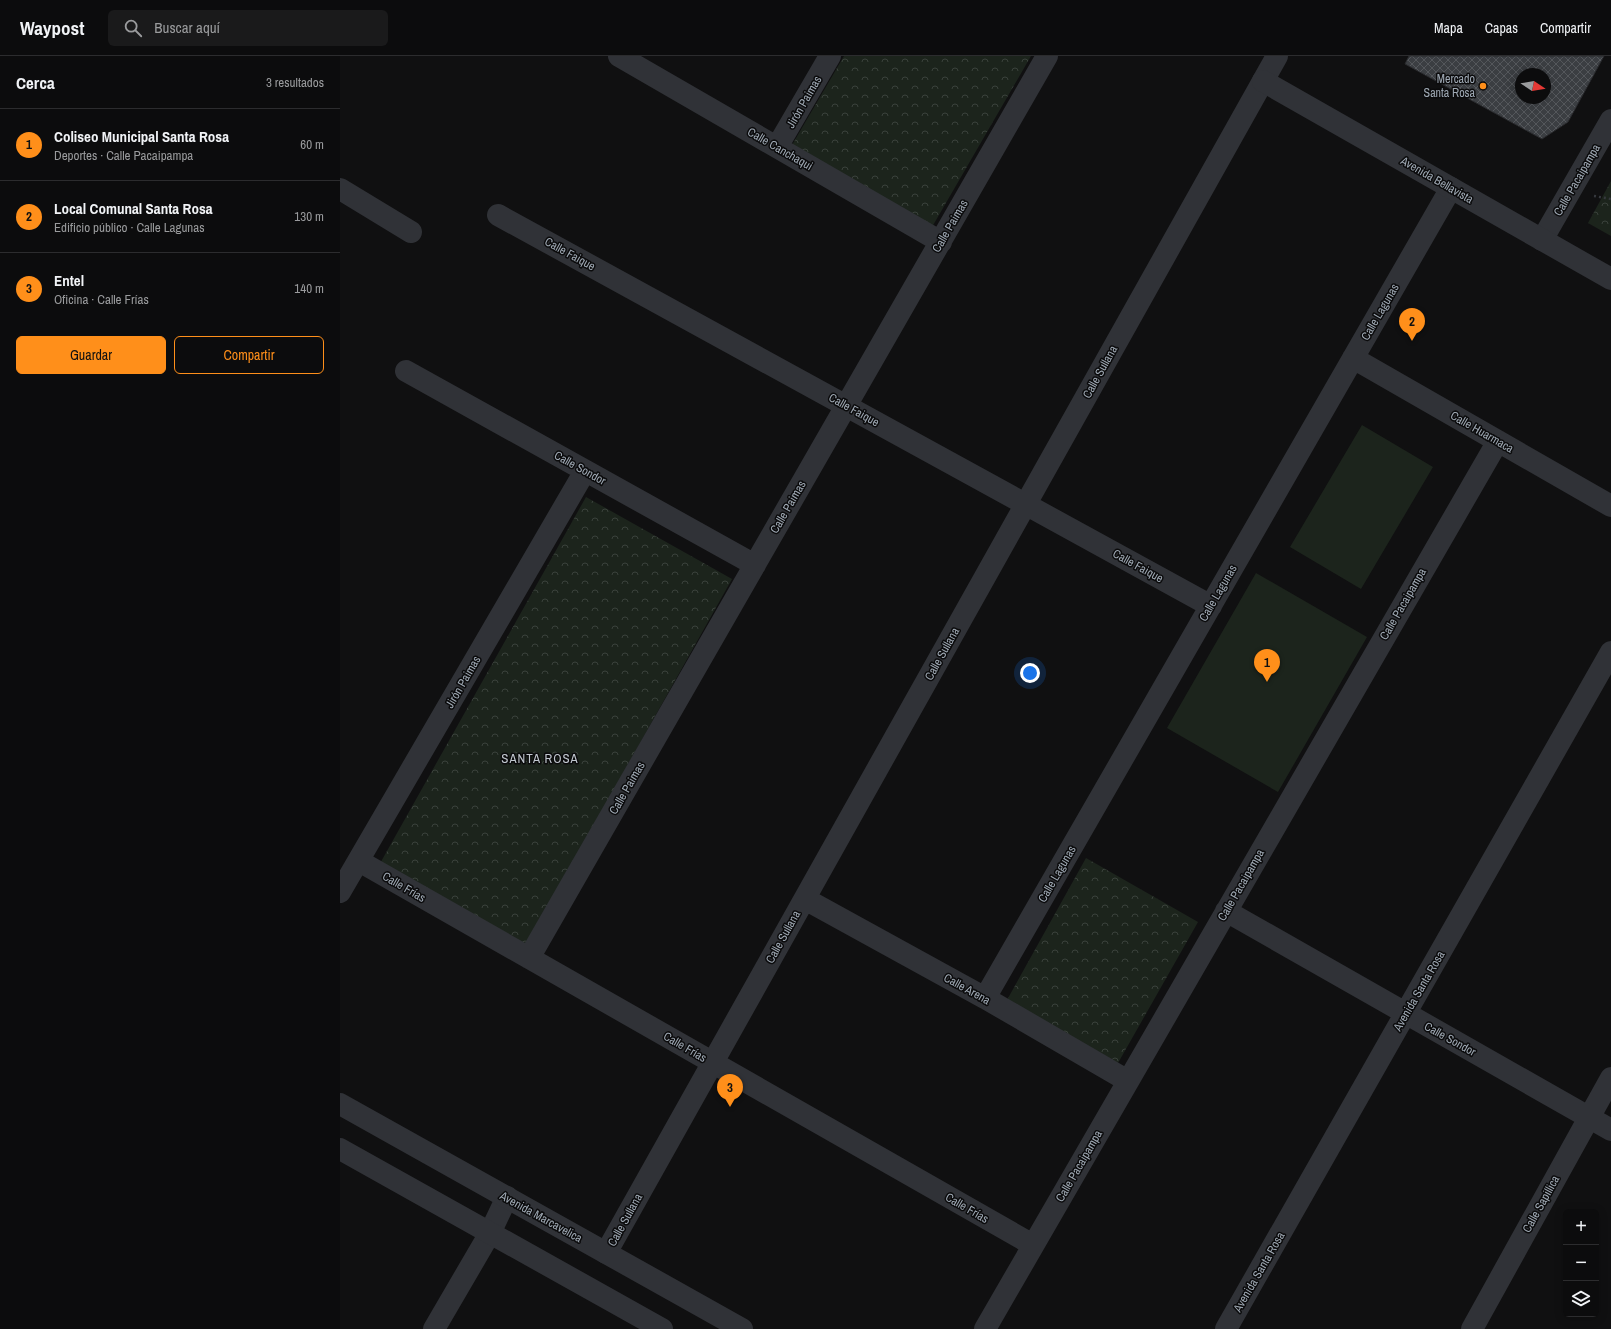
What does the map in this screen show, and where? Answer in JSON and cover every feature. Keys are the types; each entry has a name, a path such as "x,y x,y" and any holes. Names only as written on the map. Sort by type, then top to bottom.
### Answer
{"street":[{"name":"Calle Canchaqui","path":"619,56 941,242"},
{"name":"Jirón Paimas","path":"777,147 830,56"},
{"name":"Calle Paimas","path":"529,958 1048,56"},
{"name":"Calle Sullana","path":"606,1253 1277,56"},
{"name":"Avenida Bellavista","path":"1263,81 1611,279"},
{"name":"Calle Pacaipampa","path":"1542,240 1611,120"},
{"name":"Calle Lagunas","path":"985,998 1451,188"},
{"path":"340,189 411,232"},
{"name":"Calle Faique","path":"498,214 1211,606"},
{"name":"Calle Huarmaca","path":"1354,358 1611,506"},
{"name":"Calle Sondor","path":"406,371 755,565"},
{"name":"Calle Pacaipampa","path":"985,1329 1498,441"},
{"name":"Jirón Paimas","path":"340,892 585,471"},
{"name":"Avenida Santa Rosa","path":"1226,1329 1611,652"},
{"name":"Calle Frías","path":"359,861 1033,1245"},
{"name":"Calle Arena","path":"805,899 985,998 1128,1081"},
{"name":"Calle Sondor","path":"1226,911 1611,1130"},
{"name":"Calle Sapillica","path":"1472,1329 1611,1078"},
{"name":"Avenida Marcavelica","path":"340,1104 742,1329"},
{"path":"340,1149 662,1329"},
{"path":"434,1329 490,1233 506,1197"}],"green space":[{"path":"844,56 1031,56 932,227 792,145"},
{"path":"1611,181 1611,236 1588,223"},
{"path":"1362,425 1433,467 1361,589 1290,547"},
{"path":"586,497 732,579 524,950 378,867"},
{"path":"1256,573 1367,637 1278,792 1167,728"},
{"path":"1086,858 1198,922 1118,1063 1007,1000"}],"building":[{"name":"Mercado Santa Rosa","path":"1409,56 1604,56 1568,122 1542,139 1405,64"}],"place":[{"name":"Mercado Santa Rosa","path":"1483,86"},
{"name":"Local Comunal Santa Rosa","path":"1412,341"},
{"name":"Coliseo Municipal Santa Rosa","path":"1267,682"},
{"name":"Entel","path":"730,1107"}],"district":[{"name":"SANTA ROSA","path":"540,758"}]}
